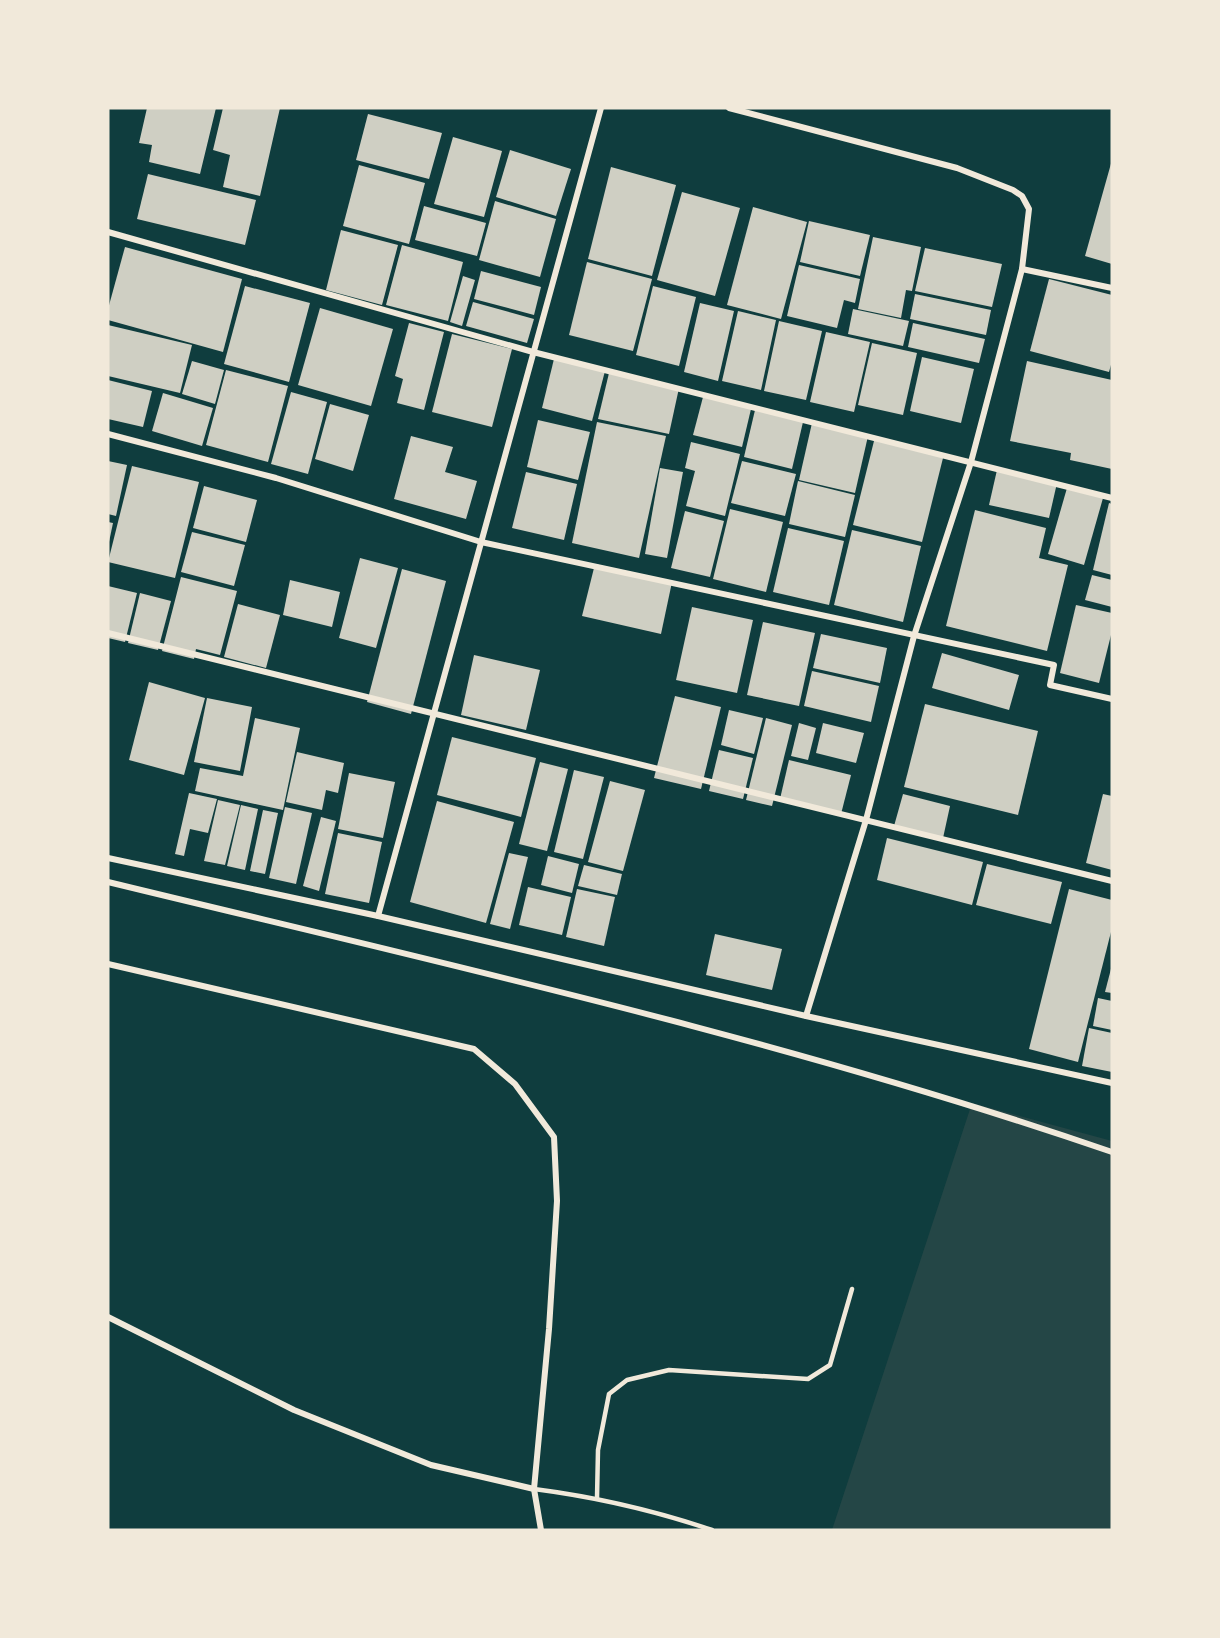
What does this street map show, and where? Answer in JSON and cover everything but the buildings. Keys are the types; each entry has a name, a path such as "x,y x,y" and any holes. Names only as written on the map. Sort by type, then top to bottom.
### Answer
{"street":[{"path":"378,916 601,108"},
{"path":"729,108 957,168 1013,190 1022,196 1029,209 1022,268 972,462 914,636 866,820 806,1016"},
{"path":"108,232 533,352 1112,498"},
{"path":"1022,268 1112,288"},
{"path":"108,434 276,478 481,542 1054,664 1050,685 1112,699"},
{"path":"108,633 1112,881"},
{"path":"108,858 378,916 806,1016 1112,1083"},
{"path":"108,882 656,1016 838,1065 1019,1120 1112,1152"},
{"path":"108,964 474,1049 515,1084 554,1137 557,1201 534,1489 541,1530"},
{"path":"108,1317 304,1414 431,1465 534,1489"}],"lane":[{"path":"597,1498 598,1449 609,1394 627,1380 669,1370 808,1379 830,1365 852,1289"},
{"path":"534,1489 597,1498 668,1515 712,1530"}],"shaded area":[{"path":"972,1103 1112,1141 1112,1530 832,1530"}]}
